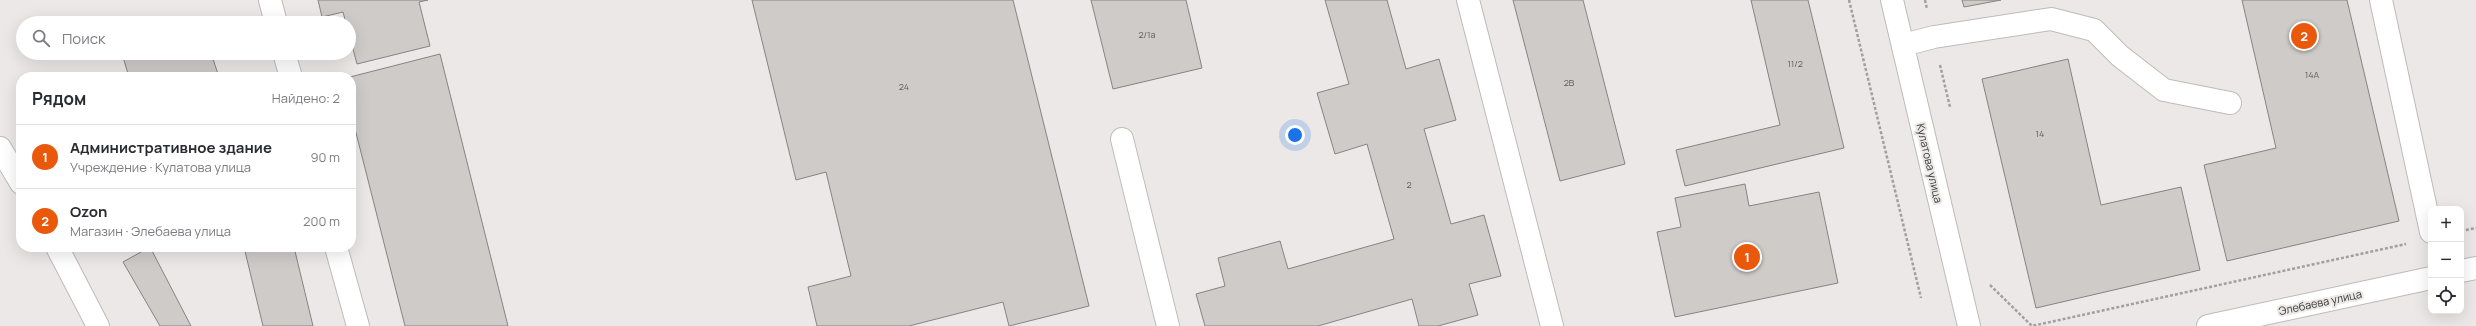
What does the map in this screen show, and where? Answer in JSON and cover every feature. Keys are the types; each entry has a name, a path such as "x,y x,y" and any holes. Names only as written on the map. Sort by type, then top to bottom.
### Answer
{"main road":[{"path":"270,0 274,16"},
{"path":"1468,0 1552,326"},
{"name":"Кулатова улица","path":"1892,0 1969,326"},
{"path":"2381,0 2428,218"},
{"path":"1903,45 1934,37 2051,19 2094,30 2120,56 2164,90 2230,103"},
{"path":"286,60 290,72"},
{"path":"1122,140 1168,326"},
{"path":"0,148 16,175"},
{"path":"60,252 98,326"},
{"path":"337,252 358,326"},
{"path":"2464,270 2476,268"},
{"name":"Элебаева улица","path":"2208,326 2428,279"}],"path":[{"path":"1849,0 1921,298"},
{"path":"2464,230 2476,228"},
{"path":"1990,286 2032,326 2408,243"}],"building":[{"path":"318,0 428,0 419,2 430,46 357,64 356,16 344,16 343,12 322,16"},
{"path":"752,0 1013,0 1089,306 1009,326 1003,302 909,326 817,326 808,287 851,276 826,172 796,180"},
{"path":"1091,0 1186,0 1202,68 1113,89"},
{"path":"1325,0 1387,0 1406,69 1439,59 1456,120 1424,129 1451,224 1484,215 1501,276 1469,284 1478,315 1438,326 1419,326 1412,299 1318,326 1205,326 1196,294 1225,286 1218,258 1280,241 1288,269 1394,239 1367,144 1335,154 1317,93 1349,84"},
{"path":"1513,0 1583,0 1625,164 1560,181"},
{"path":"1751,0 1808,0 1844,148 1685,186 1676,150 1780,125"},
{"path":"1962,0 2001,0 1964,7"},
{"path":"2242,0 2347,0 2399,221 2227,261 2204,165 2276,148"},
{"path":"440,54 508,326 405,326 356,133 356,75"},
{"path":"2068,59 2101,205 2181,187 2200,270 2036,308 1982,79"},
{"path":"124,60 213,60 217,72 128,72"},
{"path":"1745,184 1749,206 1819,192 1838,283 1675,317 1657,232 1681,227 1675,198"},
{"path":"141,252 153,252 191,326 160,326 123,262"},
{"path":"245,252 295,252 313,326 263,326"}],"place":[{"name":"Ozon","path":"2304,36"},
{"name":"Административное здание","path":"1747,257"}]}
